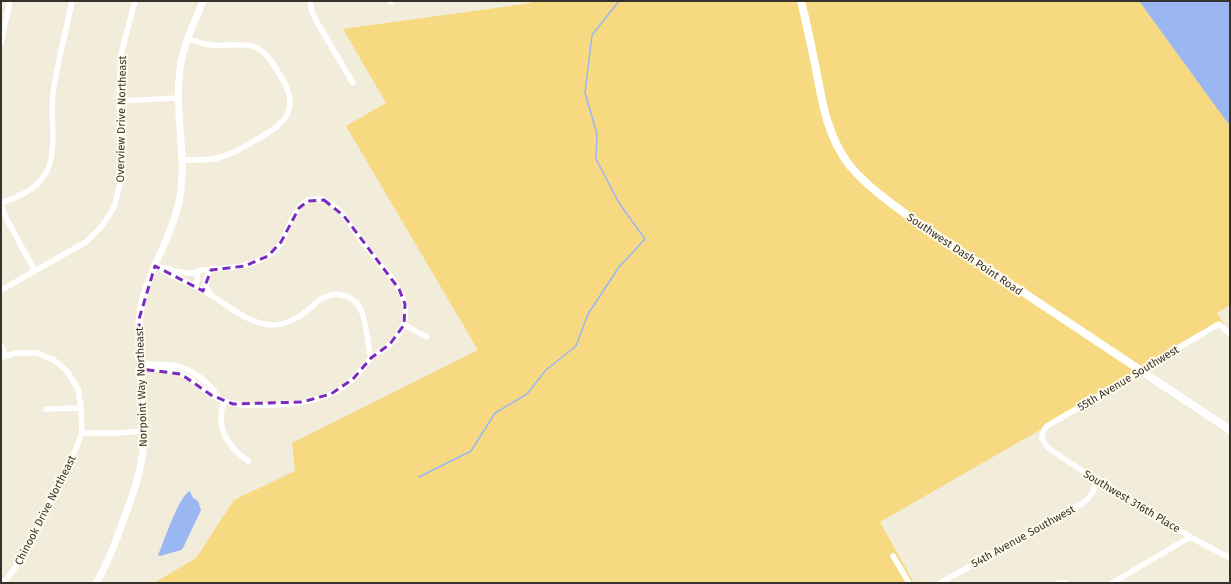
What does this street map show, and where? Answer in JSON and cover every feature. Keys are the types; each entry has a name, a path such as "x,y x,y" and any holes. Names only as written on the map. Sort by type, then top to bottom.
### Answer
{"main road":[{"name":"Southwest Dash Point Road","path":"801,1 829,127 841,153 864,181 883,198 910,217 1230,430"}],"street":[{"path":"1,43 10,1"},
{"path":"35,270 6,218 1,204 23,195 33,188 43,178 50,163 52,148 52,109 55,82 72,1"},
{"name":"Overview Drive Northeast","path":"1,290 86,242 103,225 114,207 122,172 119,100 121,54 135,1"},
{"name":"Norpoint Way Northeast","path":"96,583 106,566 137,483 143,453 138,332 139,319 146,286 172,225 178,206 181,188 182,160 178,98 180,70 187,38 203,1"},
{"path":"310,1 312,12 317,22 352,83"},
{"path":"182,160 207,160 221,157 242,148 280,124 287,115 290,105 287,88 271,60 259,49 249,45 210,45 187,38"},
{"path":"119,100 178,98"},
{"path":"140,367 166,370 181,374 211,395 224,402 245,405 302,402 320,398 346,386 371,358 390,344 404,325 405,304 399,289 344,216 324,200 308,201 299,208 293,216 281,242 268,256 253,264 204,270 189,274 155,266"},
{"path":"155,266 210,294 247,318 263,324 286,322 300,316 324,297 335,294 346,296 353,300 361,311 371,358"},
{"path":"210,294 206,288 206,280 211,270"},
{"path":"192,285 198,280 195,273"},
{"name":"55th Avenue Southwest","path":"1042,436 1047,426 1219,324 1230,334"},
{"path":"404,325 426,337"},
{"path":"1,346 4,357 17,353 32,352 42,354 54,360 70,374 78,389 82,408 82,433 143,431"},
{"path":"224,402 221,414 223,433 233,448 248,461"},
{"path":"46,409 82,408"},
{"name":"Chinook Drive Northeast","path":"2,583 10,575 23,555 73,456 82,433"},
{"name":"Southwest 316th Place","path":"1042,436 1042,439 1048,448 1123,498 1154,514 1190,537 1230,558"},
{"name":"54th Avenue Southwest","path":"940,583 1083,503 1090,498 1097,481"},
{"path":"1112,583 1190,537"},
{"path":"893,556 909,583"},
{"path":"1059,583 1066,583"}],"highlighted area":[{"path":"324,200 344,216 399,289 405,304 404,325 390,344 371,358 353,379 331,394 302,402 233,404 211,395 181,374 140,369 139,319 155,266 203,291 211,270 245,266 268,256 281,242 299,208 308,201"}],"shaded area":[{"path":"531,1 1139,1 1230,125 1230,305 1217,313 1224,324 880,522 914,583 154,583 196,558 234,500 295,471 292,443 478,350 346,126 386,103 343,29 531,3"}],"water":[{"path":"1139,1 1230,1 1230,125 1227,122"},
{"path":"190,491 193,498 198,501 201,510 183,548 181,550 160,556 158,555 176,510 185,495"}],"waterway":[{"path":"419,477 471,451 495,413 527,394 546,370 576,346 588,314 619,267 645,239 619,203 596,159 597,134 585,93 592,35 619,1"}]}
